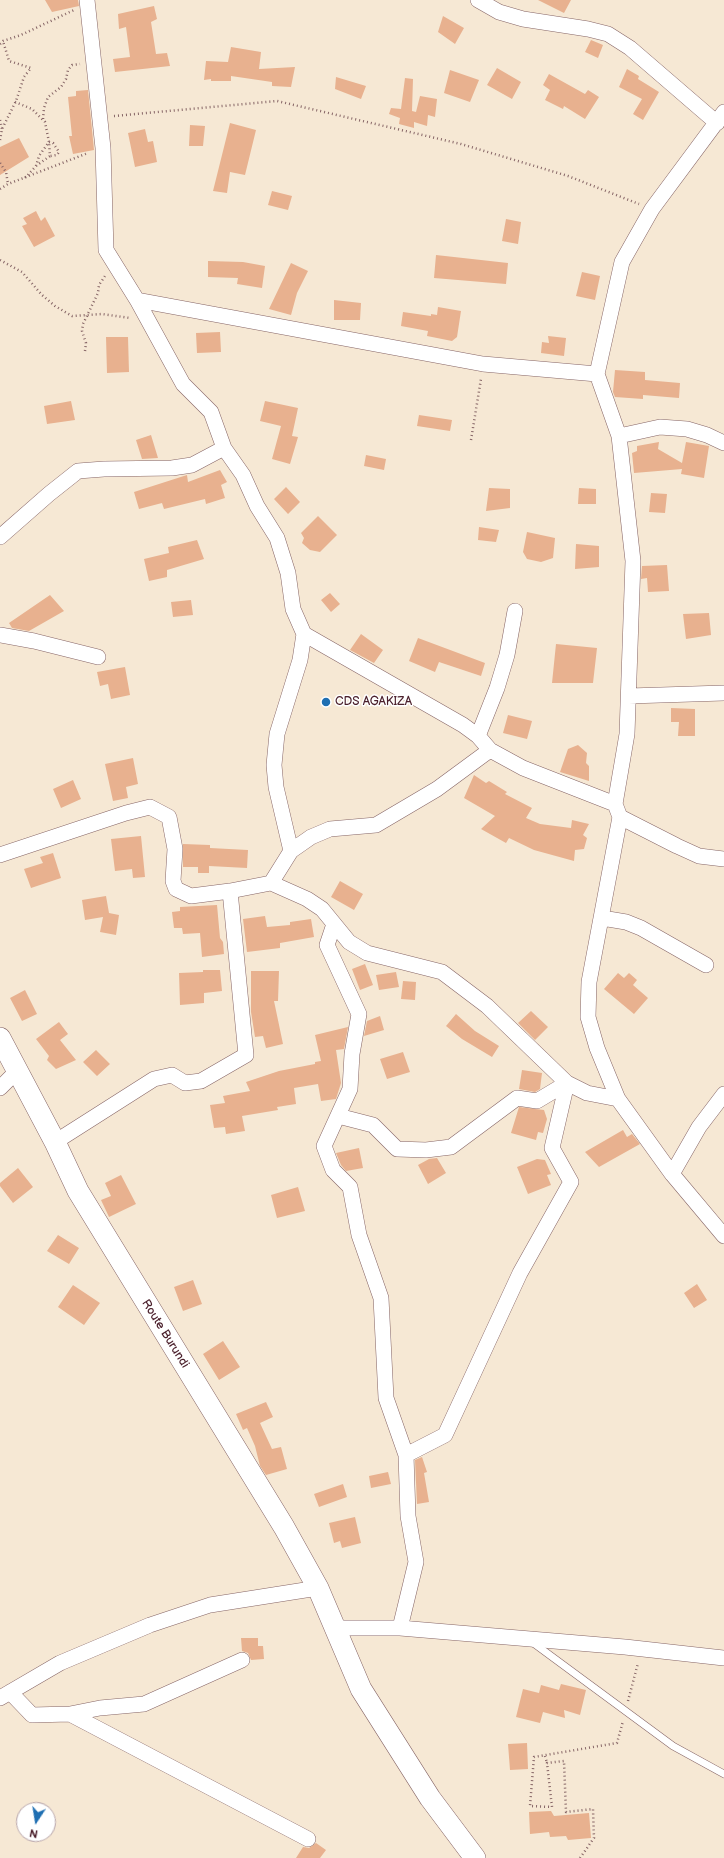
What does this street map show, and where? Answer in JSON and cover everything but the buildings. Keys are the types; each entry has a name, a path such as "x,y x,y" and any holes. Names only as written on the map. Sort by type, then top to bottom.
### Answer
{"main road":[{"name":"Route Burundi","path":"0,1038 78,1191 284,1527 318,1588 361,1689 430,1798 475,1858"}],"street":[{"path":"478,0 499,12 523,20 588,29 608,34 630,48 720,118 652,209 622,262 597,374 619,436 633,561 627,734 618,811 602,918 589,982 588,1017 597,1048 618,1099 672,1174 724,1236"},
{"path":"87,2 101,117 106,250 137,300 183,384 211,412 224,448 243,475 257,506 277,538 288,573 293,609 304,634 300,660 277,734 274,765 276,787 291,850"},
{"path":"137,300 483,364 597,374"},
{"path":"619,436 666,427 687,429 724,443"},
{"path":"0,537 49,494 78,472 104,469 179,467 192,465 224,448"},
{"path":"478,736 498,688 515,611"},
{"path":"304,634 463,725 478,736 490,750 523,768 618,811 699,856 724,859"},
{"path":"0,635 34,641 98,657"},
{"path":"629,696 724,693"},
{"path":"271,883 291,850 311,837 330,829 376,825 437,789 490,750"},
{"path":"0,855 126,812 150,807 169,816 175,849 173,880 176,889 191,896 230,891 271,883 308,899 322,909 349,942 367,953 442,972 487,1006 568,1083 587,1093 618,1099"},
{"path":"54,1142 154,1079 172,1075 185,1083 201,1081 246,1055 230,891"},
{"path":"602,918 626,922 641,928 706,965"},
{"path":"334,924 327,945 359,1014 352,1054 350,1089 324,1146 333,1170 350,1187 359,1235 381,1298 386,1398 406,1455 408,1516 416,1562 400,1628"},
{"path":"0,1088 18,1071"},
{"path":"338,1116 373,1125 397,1149 426,1150 451,1147 517,1098 537,1101 568,1083"},
{"path":"406,1455 445,1435 520,1272 570,1182 552,1148 568,1083"},
{"path":"672,1174 699,1127 724,1094"},
{"path":"242,1660 144,1704 100,1708 70,1714 32,1715 5,1695 60,1663 150,1625 203,1607 318,1588"},
{"path":"336,1628 400,1628 642,1649 724,1658"},
{"path":"70,1714 308,1838"}],"lane":[{"path":"527,1639 673,1746 724,1774"}],"path":[{"path":"0,44 3,41 21,36 87,2"},
{"path":"0,140 2,129 15,102 24,77 31,68 9,61 3,41"},
{"path":"43,120 44,108 48,97 61,87 66,79 68,70 72,65 81,64 94,68"},
{"path":"101,117 277,101 461,144 568,176 652,209"},
{"path":"15,102 32,109 45,122 50,156"},
{"path":"0,120 2,129"},
{"path":"24,179 36,166 50,156 57,155 59,152 53,144 49,142"},
{"path":"36,166 39,156 49,142"},
{"path":"0,189 8,184 103,148"},
{"path":"0,163 6,172 8,184"},
{"path":"0,260 22,272 42,295 55,306 72,316 102,314 131,318 152,328"},
{"path":"85,351 86,343 82,331 86,315 98,292 99,285 114,262"},
{"path":"472,440 483,364"},
{"path":"545,1756 552,1807 530,1806 534,1758 545,1756 617,1743 642,1649"},
{"path":"547,1763 564,1761 566,1812 593,1809 594,1838 580,1858"}],"place":[{"name":"CDS AGAKIZA","path":"326,702"}]}
